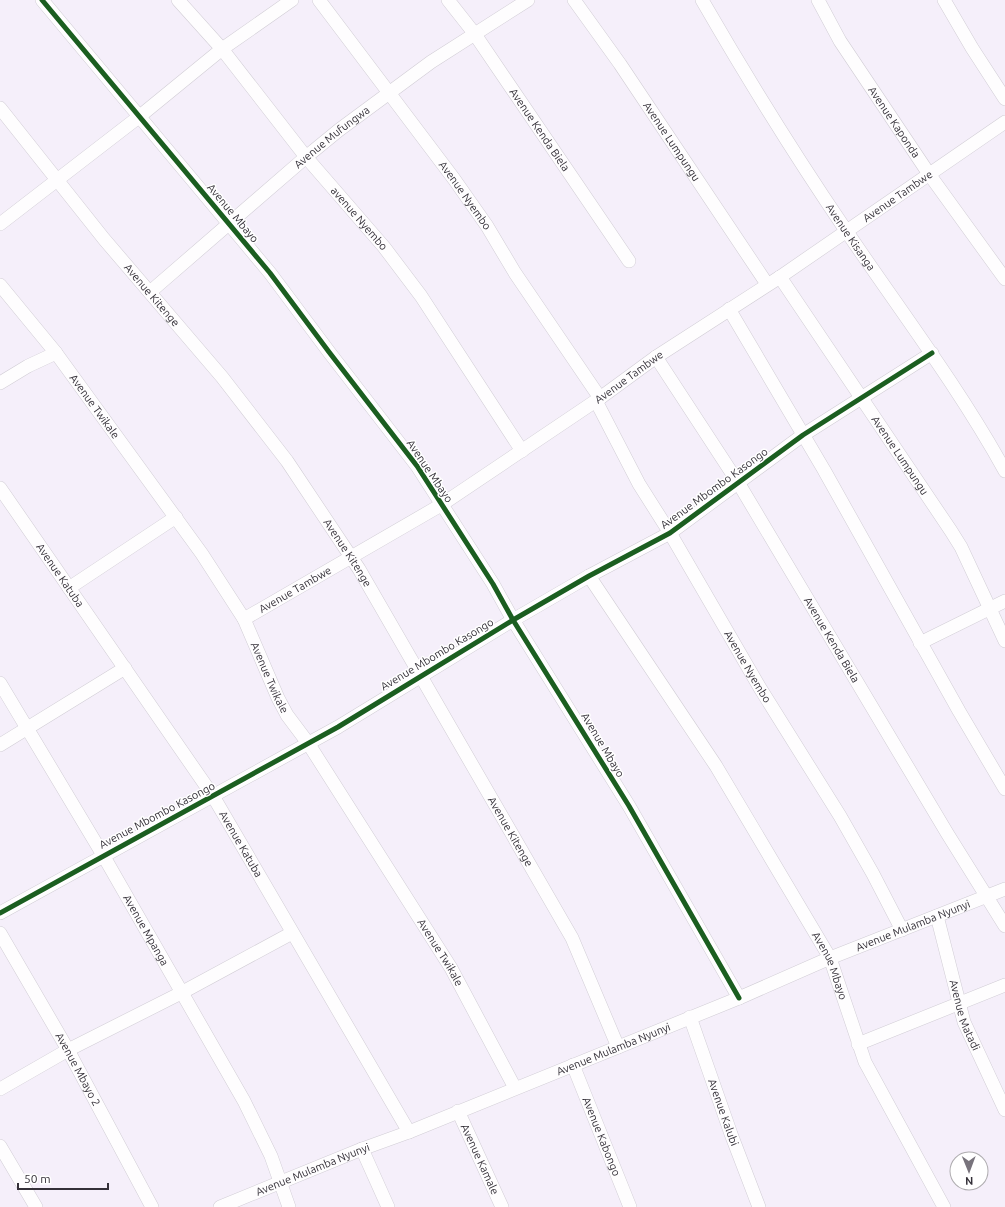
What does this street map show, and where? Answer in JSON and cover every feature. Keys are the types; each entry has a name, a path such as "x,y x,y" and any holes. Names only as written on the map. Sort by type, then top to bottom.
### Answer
{"street":[{"name":"Avenue Mbayo","path":"42,0 270,273 417,466 494,584 513,620 629,806 739,998"},
{"name":"avenue Nyembo","path":"178,0 222,49 306,157 384,247 421,296 522,451"},
{"path":"0,224 140,116 222,49 292,0"},
{"name":"Avenue Nyembo","path":"319,0 390,93 487,226 514,273 598,399 639,484 670,533 760,688 840,816 874,874 902,930"},
{"name":"Avenue Kenda Biela","path":"448,0 474,33 629,261"},
{"name":"Avenue Mufungwa","path":"150,292 306,157 431,62 474,33 528,0"},
{"name":"Avenue Lumpungu","path":"574,0 620,64 767,284"},
{"name":"Avenue Kisanga","path":"702,0 809,176 932,353 989,442 1005,471"},
{"name":"Avenue Kaponda","path":"818,0 840,41 929,174 1005,279"},
{"path":"944,0 972,48 1005,99"},
{"name":"Avenue Kitenge","path":"0,108 104,239 222,377 287,461 352,558 421,674 572,938 618,1047"},
{"name":"Avenue Tambwe","path":"244,619 352,558 441,504 522,451 656,357 728,309 780,277 846,230 1005,122"},
{"name":"Avenue Lumpungu","path":"780,277 958,542 1005,641"},
{"name":"Avenue Twikale","path":"0,285 56,353 176,518 244,619 278,698 287,715 308,743 451,968 515,1088"},
{"path":"728,309 803,435 920,643 1005,789"},
{"path":"0,383 28,366 56,353"},
{"name":"Avenue Mbombo Kasongo","path":"0,913 338,727 421,674 513,620 589,576 670,533 739,484 803,435 932,353"},
{"name":"Avenue Kenda Biela","path":"656,357 739,484 947,833 1005,926"},
{"name":"Avenue Katuba","path":"0,488 213,796 409,1132"},
{"path":"69,588 176,518"},
{"name":"Avenue Mbayo","path":"589,576 716,766 830,958 865,1062 944,1207"},
{"path":"920,643 1005,601"},
{"path":"0,745 125,668"},
{"name":"Avenue Mpanga","path":"0,683 103,855 244,1101 271,1156 279,1184 289,1207"},
{"name":"Avenue Mulamba Nyunyi","path":"220,1207 739,998 830,958 1005,888"},
{"name":"Avenue Matadi","path":"937,916 964,1022 1005,1110"},
{"name":"Avenue Mbayo 2","path":"0,933 68,1050 152,1207"},
{"path":"0,1089 68,1050 181,993 292,933"},
{"path":"858,1044 1005,985"},
{"name":"Avenue Kalubi","path":"690,1017 728,1126 760,1207"},
{"name":"Avenue Kabongo","path":"573,1065 630,1207"},
{"name":"Avenue Kamale","path":"458,1111 502,1207"},
{"path":"0,1146 36,1207"},
{"path":"362,1149 388,1207"}],"cycle path":[{"path":"42,0 270,273 417,466 493,584 513,620 629,806 739,998"},
{"path":"0,913 338,727 513,620 589,576 670,533 803,435 932,353"}]}
